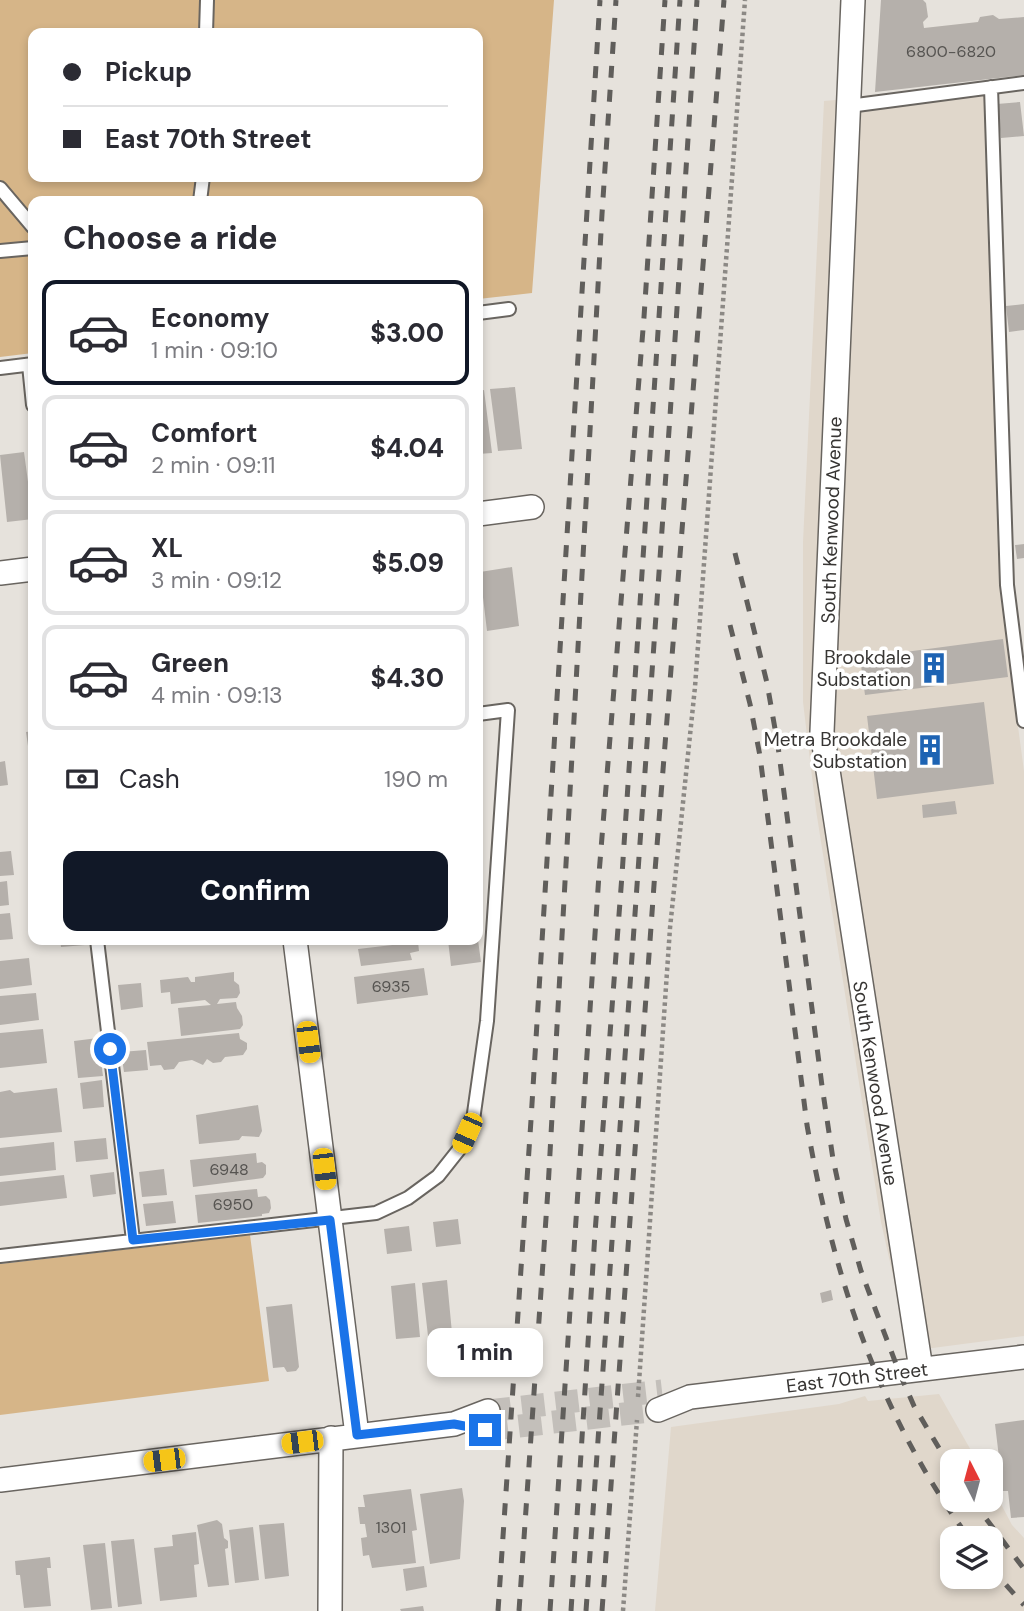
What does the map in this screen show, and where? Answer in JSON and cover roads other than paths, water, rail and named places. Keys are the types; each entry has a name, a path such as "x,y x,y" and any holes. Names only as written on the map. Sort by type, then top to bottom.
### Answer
{"street":[{"name":"South Kenwood Avenue","path":"853,0 822,732 922,1369"},
{"path":"483,513 532,507"},
{"path":"0,573 28,570"},
{"path":"296,945 357,1435"},
{"name":"East 70th Street","path":"660,1401 1024,1357"},
{"path":"0,1480 486,1421"},
{"path":"330,1611 331,1438"}],"lane":[{"path":"206,28 207,0"},
{"path":"849,106 1024,83"},
{"path":"991,87 1007,585 1024,721"},
{"path":"0,188 28,221"},
{"path":"0,251 28,248"},
{"path":"483,312 509,309"},
{"path":"0,368 28,364"},
{"path":"0,1256 376,1213 408,1198 438,1176 461,1147 473,1120 486,1021 508,710 483,713"},
{"path":"98,945 133,1240"}],"tunnel":[{"path":"488,1411 662,1391"},
{"path":"485,1430 658,1410"}],"railway":[{"path":"498,1611 600,0"},
{"path":"519,1611 548,1189 616,0"},
{"path":"550,1611 599,874 644,317 665,0"},
{"path":"571,1611 680,0"},
{"path":"586,1611 697,0"},
{"path":"602,1611 655,871 724,0"},
{"path":"735,553 767,683 778,746 822,1086 833,1159 846,1219 861,1271 899,1372 914,1406 940,1450"},
{"path":"730,625 760,756 807,1125 830,1235 864,1341 885,1392 909,1442 961,1526"},
{"path":"981,1512 1024,1569"},
{"path":"1003,1582 1024,1605"}],"place":[{"name":"Brookdale Substation","path":"934,668"},
{"name":"Metra Brookdale Substation","path":"930,750"}]}
